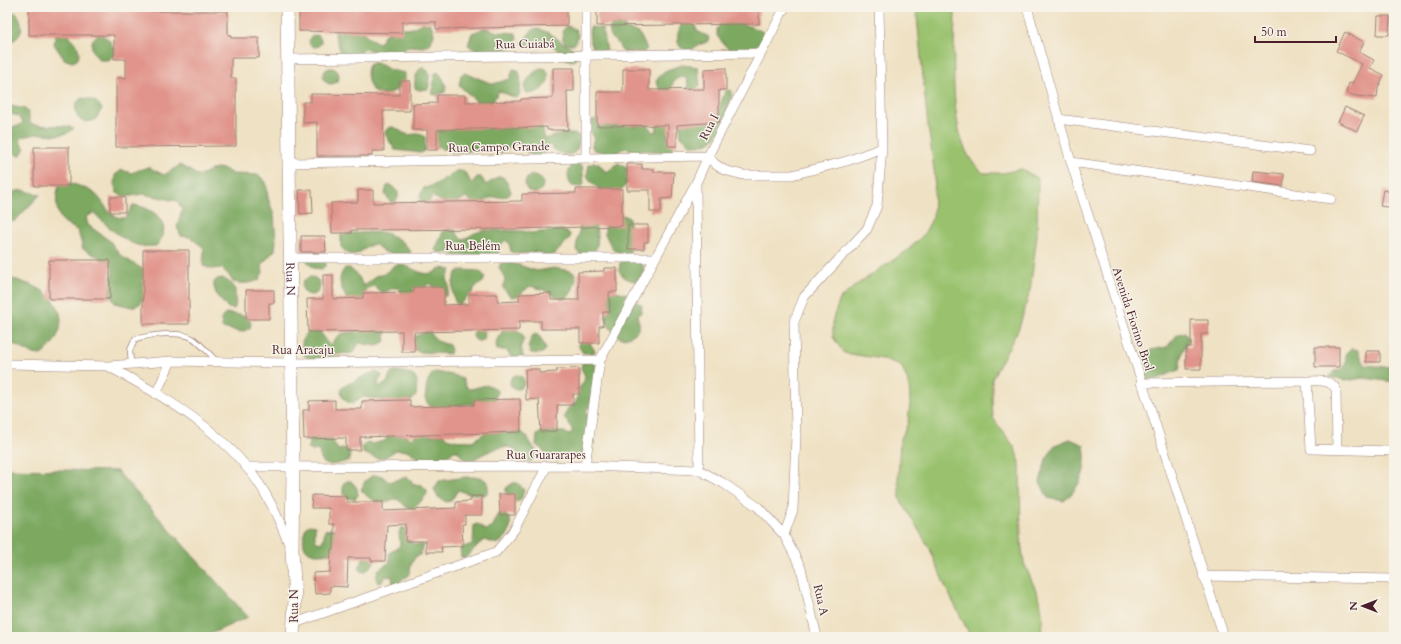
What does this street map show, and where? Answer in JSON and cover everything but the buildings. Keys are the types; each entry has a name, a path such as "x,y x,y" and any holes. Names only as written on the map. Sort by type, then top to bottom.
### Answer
{"street":[{"name":"Rua N","path":"287,7 293,468 292,550 295,623 293,637"},
{"path":"586,7 586,157"},
{"name":"Rua I","path":"600,360 696,183 708,156 785,7"},
{"path":"784,535 793,510 796,434 794,322 804,296 867,229 878,206 882,148 879,7"},
{"name":"Avenida Fiorino Brol","path":"1027,7 1071,162 1203,576 1224,637"},
{"name":"Rua Cuiabá","path":"288,59 762,53"},
{"path":"1058,119 1310,151"},
{"path":"708,156 714,164 724,170 743,175 792,175 847,161 882,148"},
{"name":"Rua Campo Grande","path":"290,163 708,156"},
{"path":"1071,162 1331,199"},
{"path":"696,183 699,470"},
{"name":"Rua Belém","path":"290,258 655,258"},
{"path":"156,394 171,360"},
{"name":"Rua Aracaju","path":"7,364 108,366 171,360 291,363 600,360"},
{"path":"585,466 600,360"},
{"name":"Rua N","path":"108,366 156,394 166,398 207,427 246,467 270,501 292,550"},
{"path":"1307,381 1311,449 1394,451"},
{"path":"1141,383 1328,382 1333,384 1336,389 1337,449"},
{"path":"295,623 496,552 514,530 547,466"},
{"name":"Rua Guararapes","path":"246,467 585,466 699,470 723,483 758,507 784,535 801,568"},
{"name":"Rua A","path":"801,568 817,637"},
{"path":"1203,576 1394,579"}],"lane":[{"path":"132,364 130,350 135,340 150,335 176,335 192,338 217,361"}],"green space":[{"path":"148,7 169,7 165,13 152,12"},
{"path":"916,7 955,7 955,107 963,145 971,160 983,173 1003,173 1022,169 1038,179 1037,235 1030,291 1019,328 992,379 992,399 993,418 1015,448 1020,466 1021,542 1024,563 1040,600 1043,619 1042,637 971,637 945,586 930,549 900,499 898,480 900,441 908,423 910,403 909,384 901,365 883,359 844,353 833,337 833,318 840,299 855,286 908,250 924,234 933,217 935,177 927,118"},
{"path":"7,9 17,14 20,18 22,27 20,35 8,42"},
{"path":"723,21 744,25 763,32 763,38 757,46 752,48 729,50 717,36 717,29"},
{"path":"684,22 694,22 697,31 709,37 708,41 691,50 681,48 679,45 678,35"},
{"path":"422,23 431,24 434,34 431,43 423,47 410,46 401,51 378,52 365,49 358,55 341,55 335,36 335,29 341,27 343,34 345,31 358,29 380,43 384,35 401,27 410,29"},
{"path":"612,25 624,25 626,29 639,33 647,49 644,52 624,52 621,50 618,43 611,38 609,29"},
{"path":"567,26 575,29 578,35 575,44 566,44 563,40 563,30"},
{"path":"590,27 602,28 607,51 595,51 590,39"},
{"path":"485,28 498,32 516,33 517,40 508,49 494,53 487,53 473,49 468,45 472,33"},
{"path":"533,29 539,29 549,33 573,48 576,57 574,61 570,61 557,49 548,44 525,46 522,43"},
{"path":"67,34 77,46 79,52 77,60 72,62 64,59 54,44 56,35"},
{"path":"100,35 106,37 112,44 115,53 109,60 100,60 94,54 92,42 96,36"},
{"path":"315,35 319,37 321,41 319,45 315,47 311,45 309,41 311,37"},
{"path":"378,63 390,70 405,73 405,82 388,94 374,92 370,86 367,75 369,65"},
{"path":"682,65 698,67 700,86 690,92 687,80 684,76 674,81 670,91 662,93 656,82 658,78 667,70"},
{"path":"422,67 429,72 429,85 428,89 419,90 415,88 415,79 418,71"},
{"path":"328,68 334,68 339,73 337,82 334,84 328,84 323,79 323,73"},
{"path":"541,68 546,69 548,74 549,78 547,83 541,90 527,93 524,89 526,82 536,71"},
{"path":"513,69 518,70 521,79 519,96 516,98 499,91 493,101 479,104 459,85 461,75 465,73 493,84 510,79"},
{"path":"438,72 442,77 446,89 445,92 436,95 432,94 434,74"},
{"path":"727,90 732,91 730,102 716,137 708,143 692,145 681,136 680,127 683,123 714,120"},
{"path":"82,98 94,100 102,109 95,120 86,122 78,118 76,104"},
{"path":"7,104 26,110 28,112 30,123 74,128 64,134 39,134 22,137 20,142 25,148 21,155 16,155 7,146 7,126 18,126 23,122 18,116 7,113"},
{"path":"598,119 606,123 608,127 629,123 633,126 647,125 653,132 657,131 656,122 669,125 667,139 673,146 674,152 631,150 625,148 616,154 607,155 603,152 594,150 592,146 594,137 590,132 588,121"},
{"path":"443,124 462,129 542,126 545,139 567,133 580,136 577,149 569,155 559,152 549,144 542,155 533,156 514,143 504,152 496,152 483,148 456,153 442,149 435,144 435,128"},
{"path":"391,127 406,134 420,134 425,137 425,150 422,153 395,150 385,134 386,130"},
{"path":"598,163 607,172 618,163 626,167 628,178 626,185 621,190 614,192 599,188 592,183 587,175 589,165"},
{"path":"573,164 582,165 584,184 581,187 572,186 569,181 568,172"},
{"path":"180,165 199,176 216,168 225,169 232,174 259,175 266,182 268,198 274,215 276,241 275,250 262,264 263,272 259,280 246,283 233,282 228,274 221,268 212,269 203,266 204,248 190,237 181,236 177,227 182,209 177,201 143,194 125,197 117,193 114,184 115,175 122,170 131,173 148,167 164,175"},
{"path":"456,171 463,171 468,176 471,184 477,177 481,177 486,185 498,177 503,177 511,192 508,196 490,198 482,203 473,203 466,197 458,202 445,202 432,196 428,204 423,205 420,201 420,196 424,188 436,184"},
{"path":"530,175 538,175 543,180 541,191 538,193 530,193 525,188 525,180"},
{"path":"67,182 85,188 94,193 114,216 125,218 133,205 149,209 160,219 164,231 161,239 156,246 144,246 137,245 126,240 94,213 86,217 88,225 110,241 120,255 144,270 144,296 140,304 132,307 115,303 110,295 113,268 106,261 83,249 78,231 61,219 57,210 57,195 59,186"},
{"path":"391,185 398,192 398,198 395,202 390,202 385,194 387,186"},
{"path":"23,190 40,195 15,221 7,223 7,193"},
{"path":"620,214 629,218 631,249 629,253 625,255 613,250 605,234 605,225"},
{"path":"580,226 595,226 598,242 596,250 591,256 581,256 576,249"},
{"path":"447,230 455,230 460,238 464,239 485,230 522,231 531,233 562,230 570,234 570,238 554,255 546,256 537,252 519,254 511,252 509,243 505,240 500,246 498,255 456,256 447,252 438,253 435,250 443,232"},
{"path":"381,232 402,242 411,252 410,254 387,253 375,244 370,245 354,254 346,252 341,247 341,235"},
{"path":"315,252 325,260 326,265 322,269 313,268 307,261 307,256"},
{"path":"631,259 643,265 644,270 639,281 628,279 619,271 620,263 624,260"},
{"path":"506,261 537,271 554,268 571,271 575,274 576,281 570,294 565,298 530,286 518,296 511,297 503,288 505,279 499,268 500,264"},
{"path":"399,264 428,274 442,268 451,270 447,278 449,287 446,296 441,297 430,283 423,288 415,290 413,294 404,295 398,288 381,292 374,286 370,287 364,294 386,332 385,341 377,346 359,343 352,353 322,359 310,359 305,357 302,345 303,338 311,330 320,332 331,346 339,335 344,333 352,333 355,330 351,308 340,282 340,278 345,268 350,268 359,277 363,286 375,276 384,274 395,265"},
{"path":"463,270 480,271 485,277 483,282 475,287 473,292 457,305 453,293 453,284 457,272"},
{"path":"307,277 315,277 320,282 318,293 315,295 307,295 302,290 302,282"},
{"path":"222,278 231,283 234,287 236,304 234,309 228,308 217,296 214,282 217,279"},
{"path":"7,279 16,280 38,288 49,295 56,304 60,314 61,324 58,335 41,355 33,354 7,341"},
{"path":"608,289 628,294 631,299 642,305 641,312 637,317 639,321 638,329 633,335 621,338 609,326 606,316 611,309 604,303"},
{"path":"226,313 247,316 251,323 250,328 242,332 222,328 221,319"},
{"path":"505,328 521,332 524,338 521,346 523,357 513,359 506,350 497,350 497,340"},
{"path":"477,329 481,329 485,335 481,341 477,341 473,337 473,333"},
{"path":"429,331 437,341 449,345 451,350 450,354 419,352 415,350 414,340 416,336"},
{"path":"1185,332 1189,339 1182,353 1179,370 1157,379 1143,380 1139,361 1144,354 1151,350 1167,347 1177,335"},
{"path":"536,334 540,337 546,349 540,354 531,353 528,347 532,336"},
{"path":"581,339 590,343 595,351 594,353 583,353 578,345"},
{"path":"1351,348 1358,350 1365,365 1388,367 1394,362 1394,382 1363,378 1345,381 1338,378 1329,378 1334,371 1343,369 1346,362 1345,354"},
{"path":"596,362 592,405 586,410 589,423 582,458 577,459 568,457 556,461 536,445 537,435 541,432 565,432 568,435 572,433 572,429 564,417 568,408 576,403 579,389 584,381 585,376 581,368 582,363"},
{"path":"375,371 382,375 378,383 379,387 387,383 390,374 393,372 400,371 412,375 417,380 416,396 409,402 404,403 363,397 352,404 347,402 341,393 342,387"},
{"path":"435,372 462,378 468,389 487,385 491,386 498,392 494,401 485,405 468,404 443,408 432,407 425,398 428,381"},
{"path":"514,375 520,375 524,379 524,385 520,389 514,389 510,385 510,379"},
{"path":"521,432 526,436 536,450 535,459 528,462 525,462 520,458 515,449 510,447 499,448 483,454 473,460 468,460 461,456 458,451 454,451 442,461 438,462 420,460 409,451 396,450 383,458 377,458 363,453 362,448 364,444 368,442 372,444 385,441 387,437 393,434 401,434 412,439 414,435 426,433 430,436 443,434 453,440 473,441 485,433"},
{"path":"310,438 332,439 338,450 347,448 350,451 349,461 328,465 322,461 320,453 317,450 312,451 308,448"},
{"path":"1070,439 1084,445 1085,462 1082,476 1075,489 1064,501 1048,498 1040,482 1046,459 1055,445"},
{"path":"7,469 117,471 248,617 204,637 7,637"},
{"path":"373,475 382,476 389,482 407,477 413,484 422,485 427,490 427,494 415,508 406,507 396,499 379,503 368,497 361,490 365,481"},
{"path":"466,477 480,477 488,482 488,491 485,495 466,493 458,490 451,501 446,502 438,497 434,489 439,481"},
{"path":"347,481 351,481 357,488 358,495 355,499 346,498 343,494 343,484"},
{"path":"513,483 518,483 524,490 521,500 517,502 506,493 506,488"},
{"path":"503,513 510,519 509,531 504,539 497,544 484,540 465,558 461,557 460,548 473,544 474,525 478,524 485,530 488,530 492,527 499,514"},
{"path":"310,525 315,526 315,540 319,543 323,541 325,530 334,529 339,537 333,552 318,554 308,551 303,542 306,527"},
{"path":"402,527 406,529 411,542 423,545 420,555 416,556 411,564 410,573 407,577 403,578 398,585 393,585 392,576 384,577 382,582 378,583 376,579 378,570 390,562 389,553 400,546 399,532"},
{"path":"368,557 372,558 374,563 365,572 361,571 359,567 363,559"}]}
